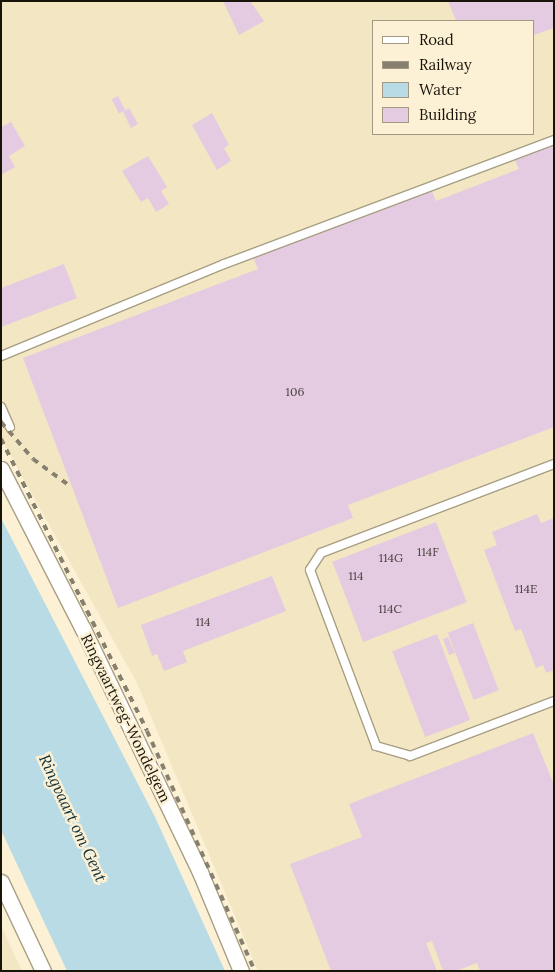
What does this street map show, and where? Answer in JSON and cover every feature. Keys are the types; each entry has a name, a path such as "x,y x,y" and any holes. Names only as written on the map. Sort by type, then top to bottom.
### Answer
{"street":[{"name":"Ringvaartweg-Wondelgem","path":"1,469 83,629 196,863 241,971"},
{"path":"1,882 43,971"}],"lane":[{"path":"1,356 224,264 554,140"},
{"path":"1,407 10,427"},
{"path":"554,464 321,553 310,570 376,746 410,756 554,701"}],"shaded area":[{"path":"1,1 554,1 554,971 258,971 137,683 1,438"},
{"path":"1,926 22,971 1,971"}],"water":[{"name":"Ringvaart om Gent","path":"1,518 155,817 225,971 67,971 1,830"}],"building":[{"path":"223,1 250,1 264,21 239,35"},
{"path":"448,1 554,1 554,28 535,35 535,20 456,20"},
{"path":"118,96 125,110 119,113 112,99"},
{"path":"129,108 138,124 131,128 123,112"},
{"path":"212,113 229,145 224,148 231,161 217,170 192,125"},
{"path":"11,122 25,146 9,156 15,167 1,175 1,127"},
{"path":"554,143 554,427 348,505 353,518 118,608 23,358 258,269 253,257 431,189 436,201 519,169 514,158"},
{"path":"148,156 167,187 161,191 169,204 156,212 148,198 141,202 122,171"},
{"path":"64,264 77,298 1,327 1,288"},
{"path":"537,514 541,523 554,518 554,670 546,673 543,665 536,668 521,629 515,631 484,550 497,545 492,532"},
{"path":"436,522 467,602 363,642 332,562"},
{"path":"272,576 286,611 183,651 187,662 164,671 157,654 152,656 141,625"},
{"path":"473,623 499,690 474,700 448,633"},
{"path":"437,634 470,720 425,737 392,651"},
{"path":"448,637 455,653 449,655 443,639"},
{"path":"533,733 554,785 554,971 480,971 477,963 456,971 443,971 432,941 426,943 437,971 331,971 290,864 362,837 349,804"}],"railway":[{"path":"1,422 33,459 70,486"},
{"path":"1,439 147,731 255,971"}]}
